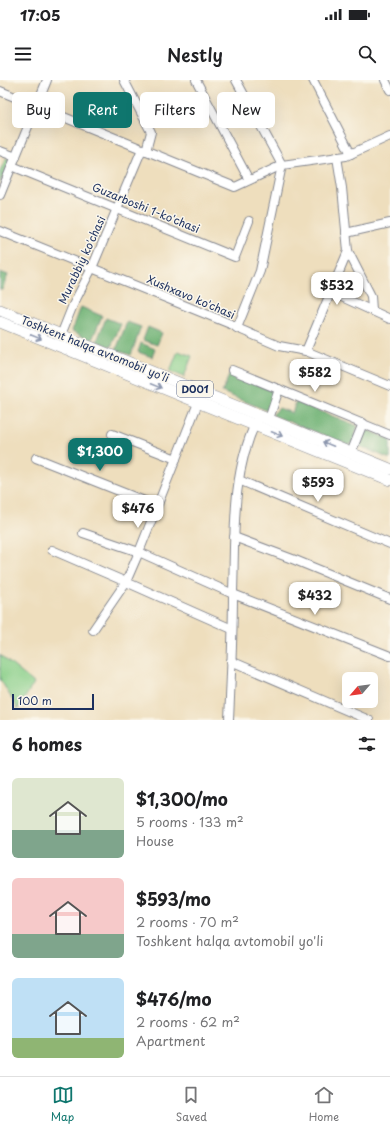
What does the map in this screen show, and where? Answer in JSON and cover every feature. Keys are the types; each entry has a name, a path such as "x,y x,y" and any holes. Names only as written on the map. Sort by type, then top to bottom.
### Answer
{"highway":[{"name":"Toshkent halqa avtomobil yo'li","path":"0,310 198,403 261,420 390,480"},
{"name":"Toshkent halqa avtomobil yo'li","path":"0,322 65,340 261,420 390,469"}],"street":[{"path":"41,92 46,80"},
{"name":"Murabbiy ko'chasi","path":"65,340 73,306 92,268 151,132 124,80"},
{"path":"196,80 249,180"},
{"path":"236,80 282,165"},
{"path":"313,80 351,154"},
{"path":"385,80 390,90"},
{"path":"0,92 12,97"},
{"path":"65,118 234,187 282,165 351,154 390,136"},
{"path":"0,195 27,128"},
{"path":"0,151 16,157"},
{"path":"337,157 342,188 348,251 371,296 372,310"},
{"name":"Xushxavo ko'chasi","path":"0,231 233,325 237,328 260,271 282,165"},
{"name":"Guzarboshi 1-ko'chasi","path":"12,166 236,257 249,221"},
{"path":"346,233 390,224"},
{"path":"306,352 320,322 348,251"},
{"path":"331,292 390,319"},
{"path":"237,328 279,346 306,352 390,386"},
{"path":"232,370 390,435"},
{"path":"229,720 234,537 239,480 261,420 279,389"},
{"path":"93,630 126,582 198,403"},
{"path":"351,453 363,423"},
{"path":"112,434 176,459"},
{"path":"36,458 157,506"},
{"path":"239,480 390,544"},
{"path":"83,533 139,552 233,594 390,656"},
{"path":"234,537 296,560 390,599"},
{"path":"52,550 232,629"},
{"path":"231,661 369,720"}],"green space":[{"path":"6,158 10,160 0,183 0,171"},
{"path":"0,272 8,275 2,290 0,290"},
{"path":"81,307 102,316 92,340 72,331"},
{"path":"106,318 121,324 111,347 97,341"},
{"path":"127,322 141,327 131,355 116,350"},
{"path":"148,327 162,333 157,345 143,340"},
{"path":"141,343 155,349 152,357 138,352"},
{"path":"178,351 192,356 184,377 170,371"},
{"path":"230,373 276,392 268,411 222,392"},
{"path":"296,402 358,426 353,442 349,445 272,415 279,408 292,413"},
{"path":"364,429 390,439 390,459 357,445"},
{"path":"0,655 34,683 18,709 0,679"}]}
